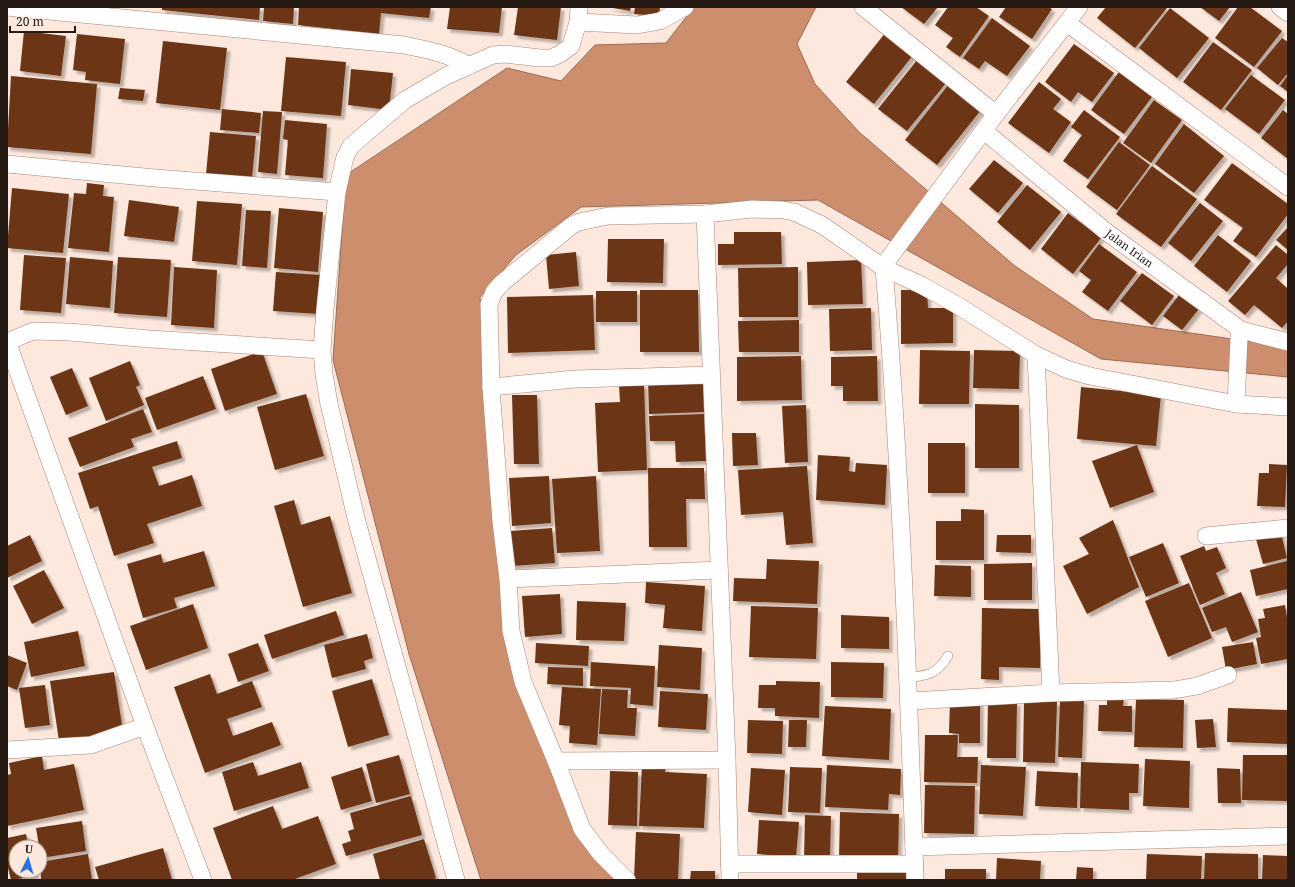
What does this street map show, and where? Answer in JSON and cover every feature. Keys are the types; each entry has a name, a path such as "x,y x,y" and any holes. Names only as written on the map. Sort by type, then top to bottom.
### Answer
{"street":[{"path":"7,7 404,45 442,53 456,58 469,66"},
{"path":"456,880 357,522 329,404 324,374 322,350 325,309 337,192 342,167 351,146 405,100 446,76 498,54 540,58 556,56 570,46 578,14 637,24 660,21 685,7"},
{"path":"863,7 996,114"},
{"path":"915,864 910,701 907,678 887,263 996,114 1079,7"},
{"path":"1280,7 1288,13"},
{"path":"1067,23 1288,187"},
{"name":"Jalan Irian","path":"984,131 1108,233 1240,334 1288,342"},
{"path":"7,164 155,178 337,192"},
{"path":"627,880 601,854 582,829 556,760 522,682 511,631 508,579 501,522 491,387 489,304 494,292 502,283 571,226 579,222 608,216 706,214 752,209 783,210 794,212 822,225 887,263 1036,355 1066,369 1090,376 1288,407"},
{"path":"706,214 730,872 915,864 1288,836"},
{"path":"203,880 145,726 7,341 33,331 69,332 150,339 322,350"},
{"path":"1237,399 1240,334"},
{"path":"1036,355 1051,694"},
{"path":"491,387 575,380 711,375"},
{"path":"1206,536 1288,528"},
{"path":"508,579 719,570"},
{"path":"910,701 1174,690 1196,686 1228,675"},
{"path":"7,750 91,745 145,726"},
{"path":"556,760 727,760"}],"lane":[{"path":"907,678 931,674 942,666 948,656"}],"shaded area":[{"path":"694,7 816,7 797,44 815,84 859,132 1015,266 1093,319 1288,347 1288,377 1101,359 818,200 581,207 516,255 480,297 506,647 584,840 625,880 481,880 409,654 333,360 346,175 507,68 561,81 595,45 666,43"}],"building":[{"path":"162,7 260,7 259,20 162,10"},
{"path":"264,7 294,7 293,24 263,21"},
{"path":"299,7 431,7 429,18 381,13 379,34 298,25"},
{"path":"450,7 502,7 499,33 447,29"},
{"path":"518,7 561,7 557,40 514,35"},
{"path":"607,7 631,7 630,11"},
{"path":"635,7 660,7 659,16 634,14"},
{"path":"901,7 938,7 924,24"},
{"path":"948,7 976,7 989,16 960,57 946,47 953,38 935,25"},
{"path":"1006,7 1048,7 1052,9 1032,39 999,17"},
{"path":"1106,7 1167,8 1135,48 1097,18"},
{"path":"1200,7 1230,7 1219,21"},
{"path":"1238,7 1250,7 1282,31 1254,67 1215,38"},
{"path":"1170,8 1209,38 1177,78 1139,48"},
{"path":"992,18 1030,46 1007,76 985,61 979,69 963,58"},
{"path":"24,31 66,36 61,76 20,71"},
{"path":"886,32 914,54 874,104 846,82"},
{"path":"77,34 125,39 120,84 85,80 86,72 73,70"},
{"path":"1282,38 1288,42 1288,73 1278,85 1257,68"},
{"path":"163,41 227,48 220,110 156,103"},
{"path":"1213,42 1252,70 1221,110 1183,82"},
{"path":"1074,44 1114,73 1092,102 1078,92 1071,102 1045,82"},
{"path":"286,57 346,62 341,116 281,111"},
{"path":"917,60 946,83 907,131 878,109"},
{"path":"351,69 393,73 389,110 348,105"},
{"path":"1119,72 1152,97 1124,134 1091,110"},
{"path":"1251,75 1285,100 1259,134 1225,109"},
{"path":"1288,75 1288,92 1280,86"},
{"path":"11,76 97,84 91,154 7,147"},
{"path":"1039,82 1061,99 1053,109 1071,122 1049,153 1008,123"},
{"path":"949,84 981,110 937,165 905,140"},
{"path":"120,88 145,90 143,101 118,99"},
{"path":"1154,100 1182,120 1151,163 1123,143"},
{"path":"222,109 261,113 259,133 220,130"},
{"path":"1084,110 1120,137 1088,179 1063,161 1082,135 1071,127"},
{"path":"1283,110 1288,114 1288,159 1261,138"},
{"path":"263,111 282,112 277,174 258,172"},
{"path":"285,120 327,124 323,178 285,175 288,140 283,139"},
{"path":"1184,124 1224,156 1194,193 1155,164"},
{"path":"210,132 256,136 252,178 206,174"},
{"path":"1119,142 1150,165 1117,210 1086,187"},
{"path":"994,160 1023,183 998,213 969,189"},
{"path":"1232,163 1288,204 1288,214 1256,257 1233,241 1243,228 1204,200"},
{"path":"1152,166 1197,199 1161,247 1116,214"},
{"path":"87,183 104,185 103,196 114,197 109,252 68,248 74,193 86,194"},
{"path":"1027,185 1061,212 1030,250 997,222"},
{"path":"12,188 69,194 63,253 7,248"},
{"path":"129,200 179,207 174,242 124,236"},
{"path":"197,201 242,204 237,265 192,261"},
{"path":"1200,203 1223,221 1191,261 1168,243"},
{"path":"279,208 323,212 318,272 274,268"},
{"path":"246,210 271,211 267,268 242,266"},
{"path":"1068,213 1101,238 1073,274 1041,249"},
{"path":"1288,227 1288,250 1276,240"},
{"path":"734,232 781,232 782,264 718,265 718,244 734,244"},
{"path":"1218,235 1251,261 1227,292 1194,266"},
{"path":"608,239 664,239 663,283 607,282"},
{"path":"1099,244 1137,272 1108,311 1082,292 1091,280 1079,271"},
{"path":"1276,245 1288,255 1288,264 1276,278 1288,289 1288,321 1282,328 1254,305 1245,315 1228,301"},
{"path":"576,252 579,286 549,289 546,255"},
{"path":"24,255 66,258 61,313 20,310"},
{"path":"70,257 113,261 110,308 66,304"},
{"path":"118,257 171,260 167,317 114,313"},
{"path":"861,260 863,304 808,305 807,262"},
{"path":"174,267 217,270 214,328 171,325"},
{"path":"798,267 798,317 739,317 738,268"},
{"path":"276,272 322,275 319,314 273,311"},
{"path":"1142,273 1174,296 1152,325 1120,301"},
{"path":"640,290 698,290 699,352 640,352"},
{"path":"901,290 927,290 928,308 953,308 953,343 901,344"},
{"path":"596,291 637,291 637,322 596,322"},
{"path":"593,295 595,350 508,353 507,297"},
{"path":"1179,295 1199,309 1182,330 1163,316"},
{"path":"871,308 872,350 830,351 829,309"},
{"path":"799,320 799,352 739,352 738,321"},
{"path":"920,350 970,351 969,404 919,404"},
{"path":"974,350 1020,351 1019,389 973,388"},
{"path":"262,351 277,394 225,411 211,369"},
{"path":"801,356 802,400 737,401 737,357"},
{"path":"877,356 878,401 843,401 843,386 831,386 831,357"},
{"path":"130,361 140,385 136,387 144,405 106,421 89,378"},
{"path":"72,368 88,406 66,415 50,377"},
{"path":"203,376 216,409 157,430 145,398"},
{"path":"703,378 704,412 649,414 648,379"},
{"path":"644,384 647,470 598,472 595,403 620,402 619,385"},
{"path":"1081,387 1161,395 1156,446 1077,439"},
{"path":"306,394 324,456 275,470 257,407"},
{"path":"512,395 537,395 539,464 514,464"},
{"path":"975,404 1019,405 1019,468 975,468"},
{"path":"806,405 808,462 785,463 782,406"},
{"path":"143,409 152,432 131,439 134,447 80,467 68,438"},
{"path":"704,414 706,461 676,462 675,441 650,441 649,416"},
{"path":"732,433 756,433 758,465 733,466"},
{"path":"177,441 182,458 152,467 159,486 192,475 202,506 147,524 154,543 114,556 98,506 90,509 78,473"},
{"path":"928,443 965,443 965,493 928,493"},
{"path":"1137,445 1154,492 1110,508 1092,461"},
{"path":"818,455 850,457 849,471 855,472 856,463 887,465 885,505 816,500"},
{"path":"1269,464 1287,465 1285,507 1257,506 1259,473 1269,473"},
{"path":"807,466 813,543 786,545 783,512 741,515 738,470"},
{"path":"648,468 704,468 705,499 686,499 687,547 649,547"},
{"path":"549,476 551,523 512,526 509,478"},
{"path":"596,476 600,551 557,553 552,479"},
{"path":"294,500 301,525 330,516 352,593 303,607 274,506"},
{"path":"961,509 984,510 984,560 936,560 936,521 961,521"},
{"path":"1113,520 1139,587 1087,614 1063,566 1089,554 1079,538"},
{"path":"552,528 555,563 512,566 510,531"},
{"path":"1281,533 1287,558 1263,564 1256,539"},
{"path":"30,535 42,561 7,578 7,546"},
{"path":"997,535 1031,535 1031,553 996,552"},
{"path":"1163,543 1179,583 1146,597 1129,557"},
{"path":"1204,546 1206,551 1217,547 1226,568 1216,573 1225,594 1200,605 1180,556"},
{"path":"204,551 215,586 174,598 177,608 143,618 127,564 161,554 163,563"},
{"path":"767,559 819,561 817,604 733,601 734,578 766,579"},
{"path":"1287,561 1288,589 1256,596 1250,570"},
{"path":"1032,563 1032,600 984,600 984,564"},
{"path":"935,565 971,566 971,597 934,596"},
{"path":"44,570 64,608 32,624 13,586"},
{"path":"646,582 705,586 702,631 663,628 665,605 645,603"},
{"path":"1189,583 1212,638 1168,657 1145,601"},
{"path":"1241,592 1258,632 1232,642 1226,627 1212,632 1202,608"},
{"path":"560,594 562,634 525,637 522,596"},
{"path":"577,601 626,603 624,641 576,640"},
{"path":"193,604 208,648 146,670 130,626"},
{"path":"1285,605 1288,624 1288,659 1261,664 1256,638 1261,637 1258,619 1265,618 1263,609"},
{"path":"751,606 818,608 816,659 749,657"},
{"path":"982,608 1041,609 1040,668 999,667 999,680 981,679"},
{"path":"336,611 344,635 272,659 264,635"},
{"path":"841,615 889,617 889,649 841,648"},
{"path":"78,631 85,666 31,677 24,642"},
{"path":"367,634 373,658 364,661 366,669 332,678 324,645"},
{"path":"1253,642 1257,664 1226,670 1222,647"},
{"path":"258,643 269,671 238,682 228,654"},
{"path":"536,643 589,646 588,666 535,663"},
{"path":"659,645 702,648 700,690 657,687"},
{"path":"7,655 27,663 17,690 7,686"},
{"path":"591,662 655,666 653,706 630,704 631,688 590,686"},
{"path":"831,662 884,663 883,698 831,697"},
{"path":"548,667 583,668 583,686 547,684"},
{"path":"114,672 123,732 59,741 50,681"},
{"path":"210,674 217,694 252,681 262,707 227,719 233,736 272,722 281,745 205,773 174,687"},
{"path":"372,679 389,735 348,747 332,691"},
{"path":"776,681 820,682 819,718 775,716 775,708 758,708 759,685 776,685"},
{"path":"45,685 50,725 25,728 19,688"},
{"path":"562,687 601,689 597,745 569,743 570,726 559,725"},
{"path":"602,689 628,690 627,708 637,708 635,736 599,734"},
{"path":"660,691 708,694 706,730 658,727"},
{"path":"1107,698 1124,698 1123,706 1132,706 1132,732 1098,731 1099,705 1107,705"},
{"path":"1060,699 1084,700 1082,758 1058,757"},
{"path":"1136,699 1184,700 1183,748 1134,747"},
{"path":"950,701 980,701 980,743 959,743 959,734 949,733"},
{"path":"988,701 1017,702 1016,758 987,758"},
{"path":"1024,701 1057,702 1055,763 1023,762"},
{"path":"825,706 891,709 889,760 822,756"},
{"path":"1228,708 1288,710 1288,744 1227,742"},
{"path":"1213,719 1216,747 1197,748 1195,720"},
{"path":"748,720 783,721 782,754 747,753"},
{"path":"789,720 807,720 806,747 788,747"},
{"path":"925,735 958,735 957,757 978,757 977,783 924,782"},
{"path":"399,755 410,794 376,803 366,764"},
{"path":"1243,755 1288,755 1288,801 1242,800"},
{"path":"42,756 44,770 74,764 84,810 7,826 7,775 11,774 9,763"},
{"path":"1145,759 1190,761 1189,808 1143,806"},
{"path":"253,762 258,776 301,762 309,788 234,811 222,772"},
{"path":"1081,762 1139,764 1138,793 1129,793 1129,810 1080,808"},
{"path":"642,765 666,767 665,772 707,774 704,828 639,826"},
{"path":"827,765 901,769 900,795 889,794 888,810 825,807"},
{"path":"981,765 1026,767 1023,816 979,814"},
{"path":"362,767 372,801 341,810 331,777"},
{"path":"790,767 822,768 820,813 788,812"},
{"path":"751,768 785,770 782,815 748,812"},
{"path":"1217,768 1240,769 1241,803 1218,803"},
{"path":"610,771 638,772 637,826 608,825"},
{"path":"1037,771 1078,773 1077,808 1035,806"},
{"path":"925,785 975,786 974,834 924,833"},
{"path":"411,796 422,835 346,856 342,844 351,841 348,831 354,829 350,813"},
{"path":"273,806 282,829 318,816 336,864 292,880 232,880 213,828"},
{"path":"840,812 899,814 898,861 839,859"},
{"path":"805,815 831,816 830,859 804,859"},
{"path":"759,820 799,822 796,857 757,854"},
{"path":"82,821 86,851 48,857 48,839 38,839 36,828"},
{"path":"636,832 680,834 678,880 634,879"},
{"path":"26,834 27,839 8,839 8,868 7,864 7,838"},
{"path":"424,839 436,878 431,880 380,880 373,854"},
{"path":"163,848 172,880 99,880 95,867"},
{"path":"1205,853 1258,854 1258,880 1204,880"},
{"path":"88,854 92,880 41,880 48,879 48,861"},
{"path":"1147,854 1202,856 1201,880 1146,880"},
{"path":"1263,855 1288,856 1288,880 1262,880"},
{"path":"997,858 1041,861 1040,880 996,880"},
{"path":"1077,867 1093,868 1093,880 1076,880"},
{"path":"857,869 907,873 906,880 857,880"},
{"path":"945,869 986,869 986,880 945,880"},
{"path":"691,871 715,871 715,880 690,880"}]}
